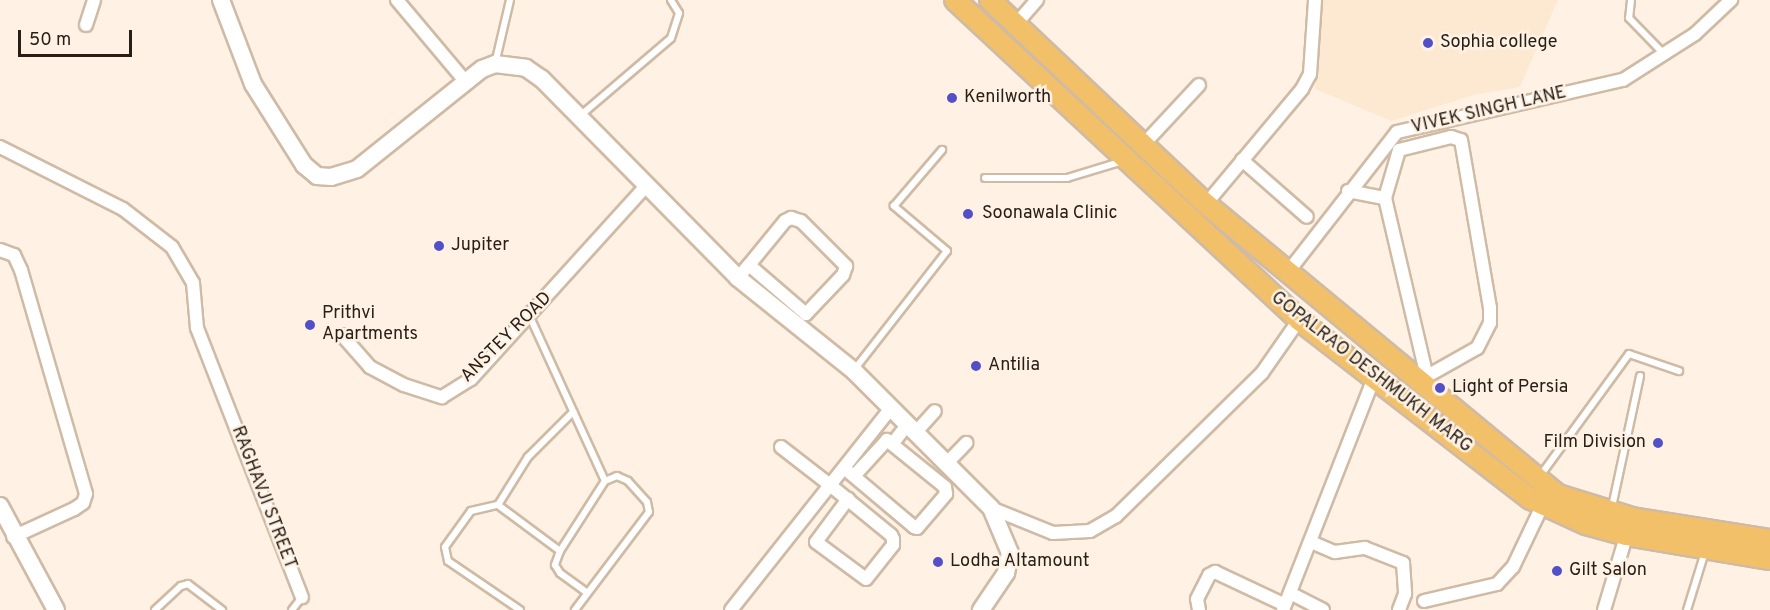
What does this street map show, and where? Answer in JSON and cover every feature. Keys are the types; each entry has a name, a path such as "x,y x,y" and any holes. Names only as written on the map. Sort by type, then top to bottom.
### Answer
{"main road":[{"name":"GOPALRAO DESHMUKH MARG","path":"955,0 1299,320 1543,504 1586,524 1770,540"},
{"name":"GOPALRAO DESHMUKH MARG","path":"990,0 1206,204 1288,272 1427,380 1558,495 1611,511 1629,526 1706,548 1770,559"}],"street":[{"path":"86,25 94,0"},
{"path":"221,0 253,84 304,165 317,176 331,177 357,169 465,81 495,64 526,68 581,115 647,184 854,371 991,508 1010,553 1006,573 981,610"},
{"path":"398,0 465,81"},
{"path":"1016,24 1037,0"},
{"path":"1206,204 1310,74 1315,0"},
{"name":"VIVEK SINGH LANE","path":"1288,272 1348,191 1397,132 1623,80 1695,34 1731,0"},
{"path":"1143,145 1199,85"},
{"path":"1451,137 1461,140 1490,308 1490,323 1478,348 1427,380 1385,198 1399,150 1451,137"},
{"name":"RAGHAVJI STREET","path":"0,147 123,209 172,247 193,283 197,328 302,597"},
{"path":"1242,160 1307,217"},
{"name":"ANSTEY ROAD","path":"342,335 370,367 404,385 442,397 471,380 530,317 647,184"},
{"path":"1348,191 1385,198"},
{"path":"743,272 785,221 801,221 846,266 811,312 806,314 791,312"},
{"path":"0,250 7,250 18,262 86,494 83,503 74,509 13,537"},
{"path":"991,508 1053,533 1090,531 1116,516 1262,373 1299,320"},
{"path":"1286,603 1374,378"},
{"path":"732,610 891,408"},
{"path":"893,443 935,411"},
{"path":"844,468 917,528 946,496 942,484 893,443 884,441 854,476"},
{"path":"942,484 966,443"},
{"path":"781,447 830,484 848,499 893,538 893,545 866,579 816,542 848,499"},
{"path":"1424,601 1497,584 1513,567 1543,504"},
{"path":"0,506 13,537 56,610"},
{"path":"1604,610 1629,526"},
{"path":"1311,542 1335,552 1365,548 1403,563 1405,594 1399,610"},
{"path":"1199,610 1197,599 1209,575 1215,572 1286,603 1323,610"}],"lane":[{"path":"495,64 510,0"},
{"path":"581,115 671,38 679,13 672,0"},
{"path":"1631,0 1629,18 1664,54"},
{"path":"854,371 947,251 894,206 942,150"},
{"path":"985,178 1067,178 1126,159"},
{"path":"530,317 605,481"},
{"path":"1538,478 1629,354 1679,371"},
{"path":"1611,511 1640,376"},
{"path":"520,610 447,561 445,548 471,511 498,505 528,457 573,412"},
{"path":"575,610 588,594 649,512 647,502 628,481 617,476 605,481 560,551 555,565 560,573 588,594"},
{"path":"498,505 560,551"},
{"path":"1687,610 1706,548"},
{"path":"155,610 188,584 222,610"},
{"path":"292,610 302,597"}],"shaded area":[{"name":"Sophia college","path":"1319,0 1558,0 1520,87 1474,95 1391,121 1315,89"}],"place":[{"name":"Sophia college","path":"1428,43"},
{"name":"Kenilworth","path":"952,98"},
{"name":"Soonawala Clinic","path":"968,214"},
{"name":"Jupiter","path":"439,246"},
{"name":"Prithvi Apartments","path":"310,325"},
{"name":"Antilia","path":"976,366"},
{"name":"Light of Persia","path":"1440,388"},
{"name":"Film Division","path":"1658,443"},
{"name":"Lodha Altamount","path":"938,562"},
{"name":"Gilt Salon","path":"1557,571"}]}
